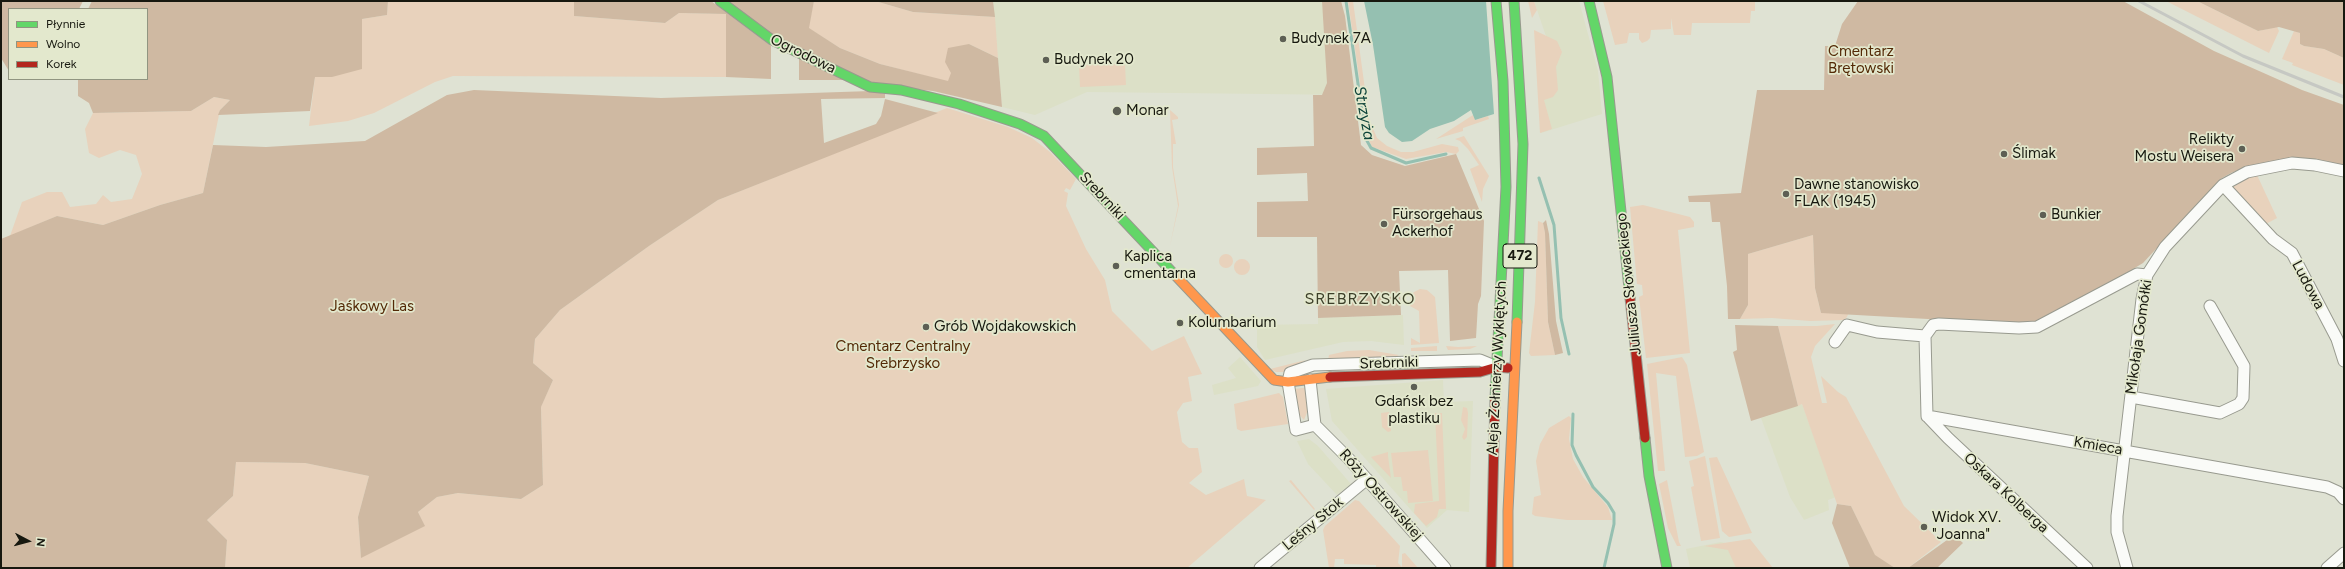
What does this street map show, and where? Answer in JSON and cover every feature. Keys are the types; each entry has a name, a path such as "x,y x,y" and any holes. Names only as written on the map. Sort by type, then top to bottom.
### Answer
{"street":[{"name":"Ogrodowa","path":"720,1 772,40 870,87"},
{"name":"Aleja Żołnierzy Wyklętych","path":"1491,568 1493,439 1498,367 1506,187 1503,81 1496,1"},
{"name":"Aleja Żołnierzy Wyklętych","path":"1508,568 1508,511 1522,207 1523,144 1514,1"},
{"name":"Juliusza Słowackiego","path":"1589,1 1607,77 1649,476 1667,568"},
{"name":"Srebrniki","path":"870,87 901,90 959,104 1020,124 1044,136 1274,380 1288,382 1408,374 1480,372 1498,367"},
{"name":"Mikołaja Gomółki","path":"2124,451 2147,275 2165,247 2223,185 2247,172 2292,163 2315,165 2344,171"},
{"name":"Ludowa","path":"2223,185 2273,239 2292,253 2337,339 2344,361"},
{"path":"1927,416 1925,336 1933,325 1939,324 2019,328 2037,327 2137,274 2147,275"},
{"path":"2131,397 2220,413 2239,404 2243,398 2244,366 2210,306"},
{"path":"1835,342 1847,325 1877,332 1925,336"},
{"name":"Srebrniki","path":"1288,382 1290,373 1313,365 1480,360 1498,367 1514,368"},
{"path":"1408,363 1408,374"},
{"path":"1288,382 1296,430 1315,425 1310,380"},
{"name":"Kmieca","path":"1927,416 2327,487 2342,492"},
{"name":"Oskara Kolberga","path":"1927,416 1948,438 2087,568"},
{"name":"Róży Ostrowskiej","path":"1315,425 1367,479 1445,568"},
{"path":"2124,451 2116,516 2117,532 2127,568"},
{"name":"Leśny Stok","path":"1260,568 1367,479"},
{"path":"2327,568 2344,553"}],"shaded area":[{"path":"993,1 1341,1 1345,16 1355,95 1087,92 1035,115 1002,107"},
{"path":"1534,1 1579,1 1598,71 1602,114 1541,133 1541,107 1551,51"},
{"path":"1403,315 1404,345 1371,341 1343,342 1265,360 1257,347 1257,325 1318,324 1318,318"},
{"path":"1240,357 1261,381 1258,386 1214,395 1212,385 1236,378 1228,368"},
{"path":"1443,380 1444,402 1473,401 1469,512 1447,510 1427,528 1332,421 1326,389"},
{"path":"1802,404 1836,497 1828,500 1829,510 1804,520 1790,497 1761,418"},
{"path":"1309,439 1318,446 1351,484 1337,495 1308,464 1297,441"},
{"path":"1721,542 1729,544 1736,568 1690,568 1686,549"}],"green space":[{"path":"1,1 83,1 80,8 8,8 8,69 1,58"},
{"path":"92,1 388,1 387,15 362,19 362,69 332,77 315,77 310,111 218,115 220,110 230,100 214,97 191,111 93,113 89,103 78,96 78,80 148,80 148,8 88,8"},
{"path":"388,1 574,1 574,16 665,23 679,13 727,14 726,77 453,76 435,82 374,113 348,121 309,126 315,77 332,77 362,19 387,15"},
{"path":"574,1 711,1 771,46 771,79 726,77 726,14 679,13 665,23 574,16"},
{"path":"724,1 814,1 809,28 840,48 880,64 948,81 951,73 945,62 948,48 969,44 998,58 1002,107 933,91 872,84 768,32"},
{"path":"814,1 875,1 913,12 995,17 998,58 969,44 949,82 880,64 840,48 808,28"},
{"path":"875,1 993,1 995,17 913,12"},
{"path":"1322,1 1341,1 1345,16 1361,145 1372,155 1405,166 1456,154 1484,221 1481,296 1478,304 1476,338 1450,341 1448,270 1399,271 1401,315 1318,318 1317,237 1257,237 1257,202 1308,201 1307,173 1257,175 1257,148 1314,146 1313,95 1322,95 1327,83"},
{"path":"1348,1 1353,1 1369,119 1377,138 1387,146 1401,152 1413,152 1442,144 1458,147 1459,151 1456,154 1446,152 1406,159 1372,147 1368,138"},
{"path":"1528,1 1534,1 1537,10 1532,18"},
{"path":"1603,1 1755,1 1755,11 1751,11 1750,23 1692,23 1691,35 1674,35 1671,18 1671,29 1651,30 1650,38 1647,41 1642,43 1639,39 1639,33 1629,33 1627,43 1615,45"},
{"name":"Cmentarz Brętowski","path":"1858,1 2123,1 2214,51 2302,90 2344,105 2344,166 2289,159 2241,169 2231,173 2222,178 2143,263 2100,289 2033,323 2017,324 1821,313 1815,288 1813,235 1748,254 1748,305 1740,319 1728,319 1727,286 1720,222 1712,222 1710,202 1689,202 1688,196 1741,193 1757,90 1824,90 1825,46 1835,46 1842,24"},
{"path":"2166,1 2197,1 2258,31 2277,27 2279,31 2269,53"},
{"path":"2197,1 2344,1 2344,58 2324,49 2300,44 2300,33 2279,27 2258,31"},
{"path":"1534,30 1557,41 1562,52 1556,67 1558,90 1553,97 1544,100 1552,129 1540,133"},
{"path":"2294,31 2300,33 2300,44 2324,49 2344,58 2344,85 2292,65 2293,63 2282,59"},
{"path":"799,58 849,80 799,80"},
{"path":"1125,64 1126,85 1080,87 1079,65"},
{"name":"Jaśkowy Las","path":"474,90 661,98 871,91 885,94 885,98 821,99 824,143 876,124 881,116 885,99 938,113 718,200 649,246 560,310 535,339 533,363 553,380 541,407 543,485 521,499 458,493 437,497 418,512 425,526 361,558 358,517 369,476 305,463 236,462 233,496 207,520 227,540 225,568 1,568 1,239 57,216 103,225 160,205 203,193 213,145 266,147 365,141 447,95"},
{"path":"214,97 230,100 220,110 203,193 160,205 103,225 57,216 10,236 22,202 47,192 62,192 70,207 96,204 103,195 111,202 132,199 142,174 136,155 120,150 99,158 89,153 85,129 93,113 191,111"},
{"name":"Cmentarz Centralny Srebrzysko","path":"947,108 1008,127 1032,138 1050,152 1076,179 1070,190 1066,188 1064,191 1068,193 1066,206 1086,249 1105,280 1112,311 1152,351 1184,336 1202,374 1188,377 1192,401 1183,403 1177,412 1182,442 1189,448 1198,448 1202,472 1189,483 1206,495 1244,479 1247,496 1266,500 1187,568 225,568 227,540 207,520 233,496 236,462 305,463 369,476 358,517 361,557 424,525 418,512 437,497 458,493 521,499 543,485 541,406 553,380 533,363 535,339 560,310 649,246 718,200"},
{"path":"1170,110 1178,117 1178,119 1172,120 1176,144 1173,144 1173,167 1179,205 1170,246 1178,206 1172,167"},
{"path":"1473,115 1475,120 1488,116 1489,119 1463,128 1463,131 1436,139"},
{"path":"1464,136 1489,176 1483,189 1482,202 1470,169 1479,165 1468,149 1460,141 1455,139"},
{"path":"2257,175 2277,218 2264,225 2231,188 2245,179"},
{"path":"1643,205 1690,217 1694,222 1694,227 1678,230 1690,353 1646,358 1639,297 1643,295 1642,285 1637,284 1630,207"},
{"path":"1546,220 1549,234 1556,321 1563,353 1555,355 1548,322 1545,233 1543,223"},
{"path":"1538,221 1543,223 1545,233 1548,322 1555,355 1531,356 1529,353 1535,302"},
{"path":"1813,235 1815,288 1821,313 1849,313 1845,320 1810,321 1772,318 1740,319 1748,305 1748,254"},
{"path":"1223,254 1229,254 1233,258 1233,264 1229,268 1223,268 1219,264 1219,258"},
{"path":"1239,259 1245,259 1250,264 1248,273 1245,275 1239,275 1234,270 1234,264"},
{"path":"1420,289 1427,290 1435,297 1439,343 1411,345 1411,338 1420,343 1419,311 1410,306 1410,297 1414,292"},
{"path":"1835,324 1815,346 1811,357 1822,403 1827,403 1821,376 1838,392 1846,397 1904,506 1941,542 1908,568 1895,568 1875,556 1851,506 1837,504 1802,404 1798,406 1778,326 1817,326"},
{"path":"1735,325 1778,326 1798,406 1751,421 1733,352 1737,350"},
{"path":"1437,346 1437,351 1411,351 1411,348"},
{"path":"1446,346 1477,346 1470,349 1448,350"},
{"path":"1369,350 1399,355 1395,357 1328,360 1329,355 1347,351"},
{"path":"1682,357 1687,365 1704,452 1697,456 1685,457 1676,376 1656,373 1665,471 1658,471 1647,364"},
{"path":"1306,360 1283,372 1276,372 1270,369"},
{"path":"1305,388 1308,410 1304,420 1298,413 1294,389"},
{"path":"1279,393 1283,397 1288,424 1241,431 1237,429 1234,404"},
{"path":"1463,407 1467,408 1468,413 1467,437 1464,440 1462,437 1465,429 1461,420"},
{"path":"1389,412 1391,431 1388,432 1382,427 1381,413"},
{"path":"1435,413 1442,413 1446,509 1439,509 1437,517 1426,526 1414,513 1415,504 1439,501"},
{"path":"1569,416 1571,418 1569,439 1573,459 1583,477 1608,507 1612,520 1567,520 1535,516 1532,514 1534,497 1541,495 1536,461 1540,444 1549,428"},
{"path":"1428,450 1433,501 1408,503 1407,491 1403,491 1401,477 1394,477 1391,453"},
{"path":"1388,452 1388,456 1391,478 1371,457"},
{"path":"1705,456 1720,538 1701,541 1691,487 1694,486 1689,461"},
{"path":"1717,457 1752,533 1729,537 1722,531 1709,458"},
{"path":"1291,480 1315,509 1314,510 1289,481"},
{"path":"1667,480 1681,546 1677,546 1668,528 1659,484"},
{"path":"1355,500 1359,501 1400,546 1398,563 1402,567 1402,554 1405,553 1418,568 1376,568 1376,565 1344,564 1344,559 1335,559 1334,568 1329,568 1323,530 1325,526"},
{"path":"1837,504 1851,506 1875,555 1895,568 1850,568 1832,523"},
{"path":"1954,535 1963,543 1937,568 1908,568"},
{"path":"1750,539 1773,568 1736,568 1728,550 1704,546"}],"water":[{"path":"1364,1 1486,1 1494,114 1475,120 1471,110 1454,121 1430,129 1412,141 1402,142 1389,133 1385,127 1373,45"}],"waterway":[{"name":"Strzyża","path":"1346,1 1366,139 1371,148 1406,163 1446,154"},
{"name":"Strzyża","path":"1539,178 1554,225 1561,318 1569,354"},
{"name":"Strzyża","path":"1573,414 1572,445 1576,455 1593,487 1608,503 1614,513 1614,524 1604,568"}],"railway":[{"path":"2139,1 2243,56 2344,97"}],"traffic: fast":[{"path":"720,1 772,40 870,87 901,90 959,104 1020,124 1044,136 1174,274"},
{"path":"1495,398 1506,187 1503,81 1496,1"},
{"path":"1514,1 1523,144 1517,322"},
{"path":"1589,1 1607,77 1630,298"},
{"path":"1645,438 1649,476 1667,568"}],"traffic: slow":[{"path":"1174,274 1274,380 1288,382 1330,377"},
{"path":"1508,568 1508,511 1517,322"}],"traffic: jam":[{"path":"1630,298 1645,438"},
{"path":"1330,377 1480,372 1497,367 1508,368"},
{"path":"1491,568 1495,398"}],"place":[{"name":"Budynek 7A","path":"1283,39"},
{"name":"Budynek 20","path":"1046,60"},
{"name":"Monar","path":"1117,111"},
{"name":"Relikty Mostu Weisera","path":"2242,149"},
{"name":"Ślimak","path":"2004,154"},
{"name":"Dawne stanowisko FLAK (1945)","path":"1786,194"},
{"name":"Bunkier","path":"2043,215"},
{"name":"Fürsorgehaus Ackerhof","path":"1384,224"},
{"name":"Kaplica cmentarna","path":"1116,266"},
{"name":"Kolumbarium","path":"1180,323"},
{"name":"Grób Wojdakowskich","path":"926,327"},
{"name":"Gdańsk bez plastiku","path":"1414,387"},
{"name":"Widok XV. \"Joanna\"","path":"1924,527"}],"district":[{"name":"SREBRZYSKO","path":"1360,299"}]}
